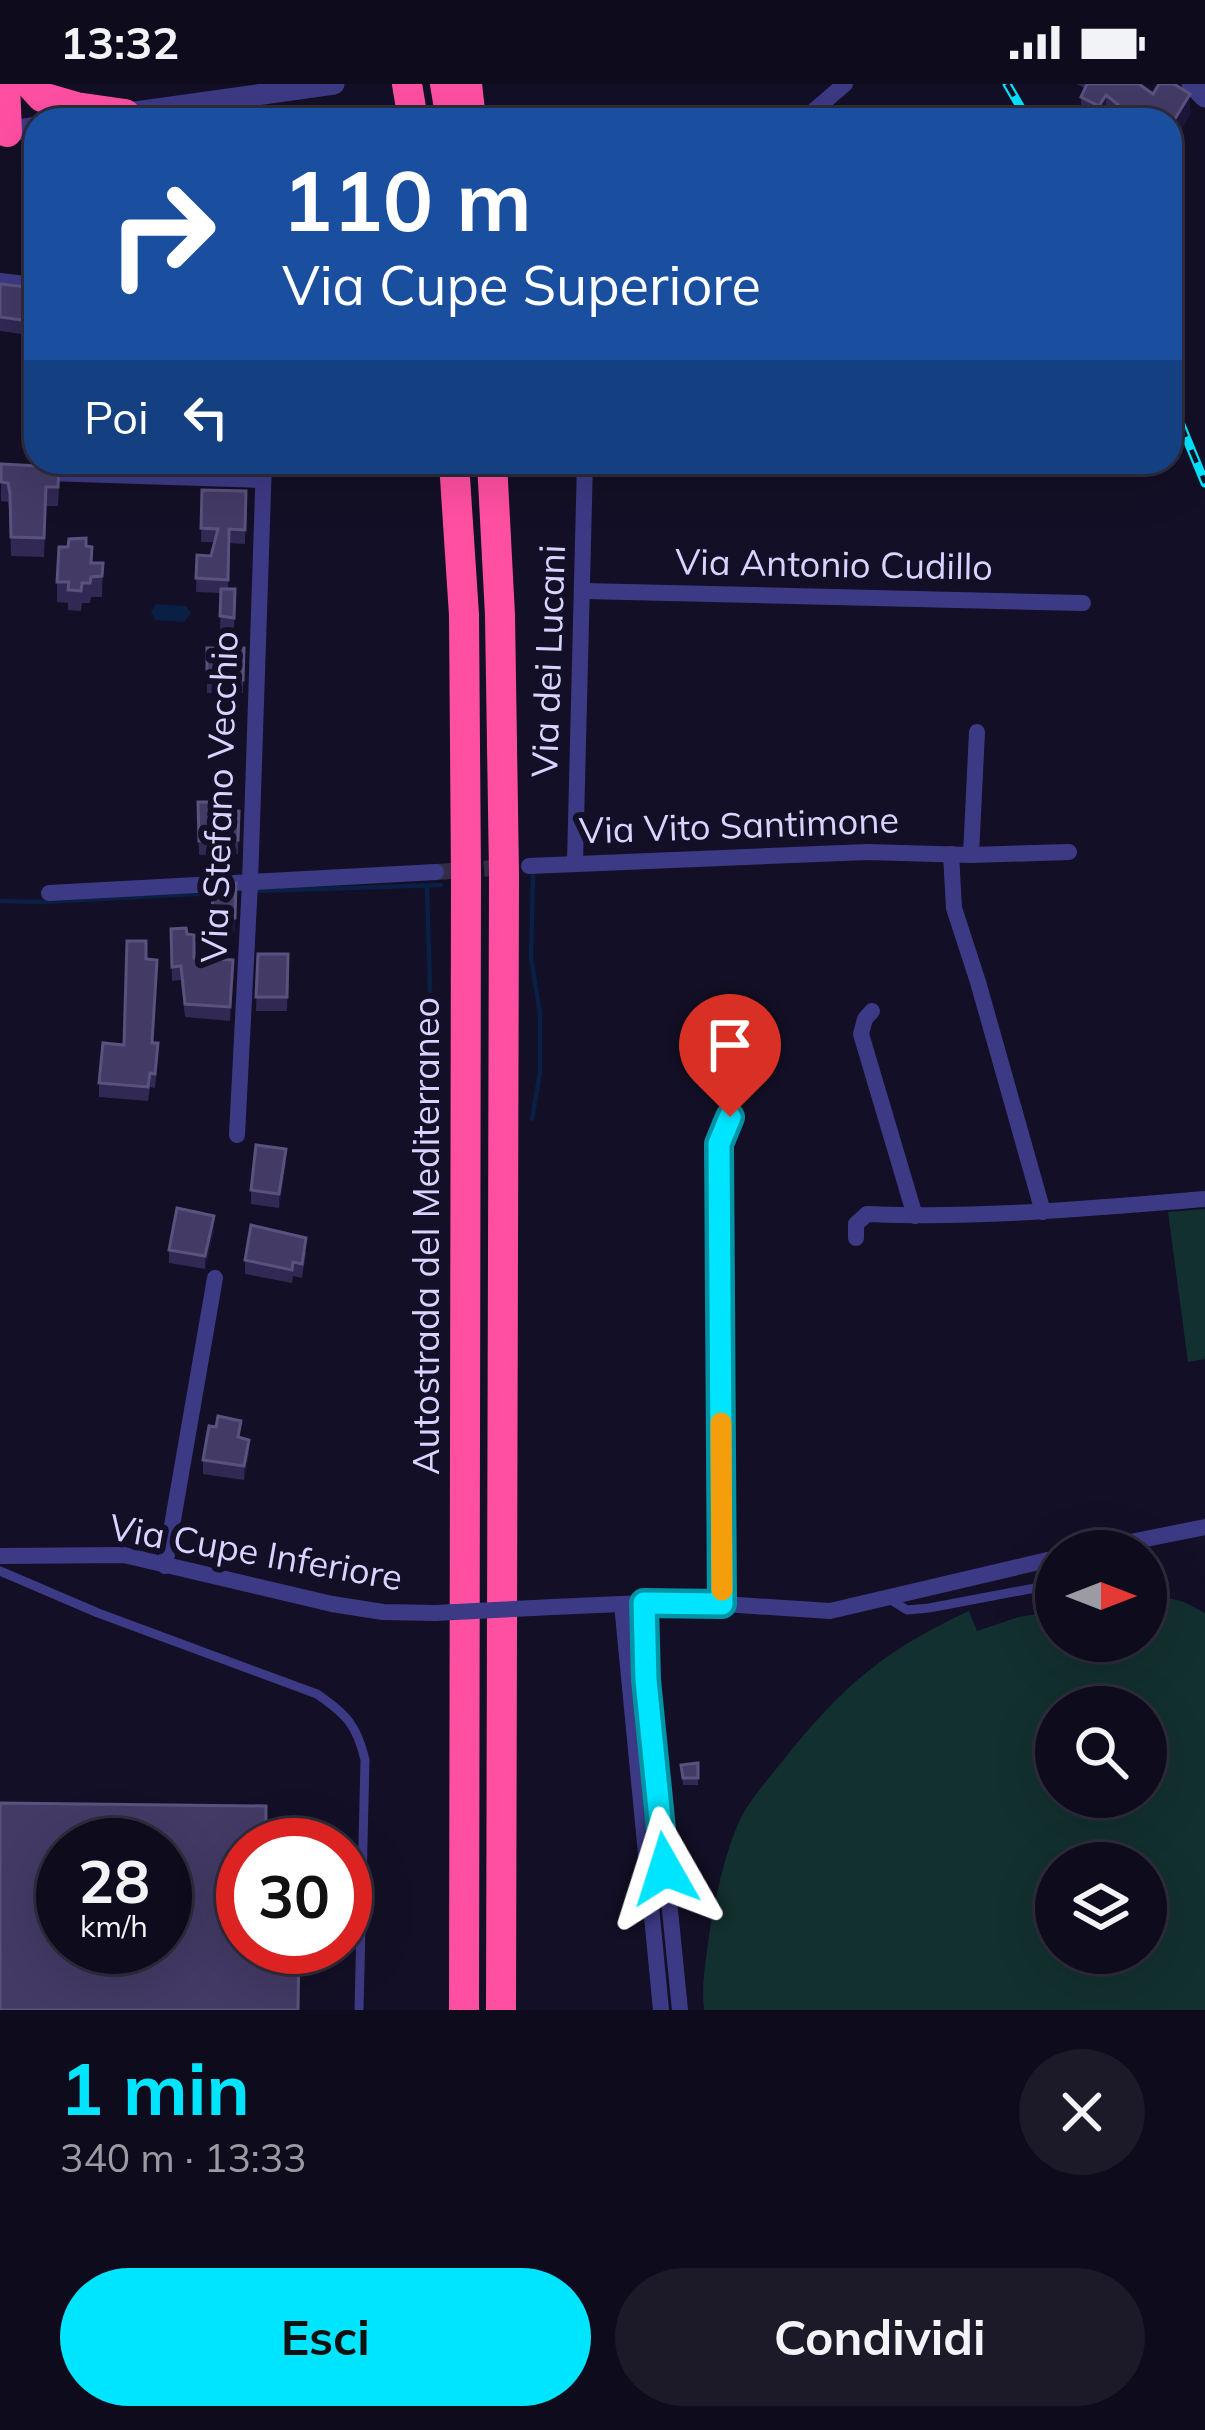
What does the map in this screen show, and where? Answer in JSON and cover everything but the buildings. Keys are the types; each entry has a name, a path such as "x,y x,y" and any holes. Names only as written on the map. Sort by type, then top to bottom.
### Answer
{"highway":[{"path":"5,84 14,130"},
{"path":"29,84 42,97 83,108"},
{"name":"Autostrada del Mediterraneo","path":"455,474 464,615 466,875 464,2010"},
{"path":"493,474 504,874 501,2010"}],"street":[{"path":"167,108 334,84"},
{"path":"817,108 845,84"},
{"path":"1192,84 1205,97"},
{"name":"Via Stefano Vecchio","path":"237,1135 263,474"},
{"name":"Via dei Lucani","path":"575,862 585,474"},
{"name":"Via Antonio Cudillo","path":"584,591 1083,603"},
{"path":"971,855 977,732"},
{"name":"Via Vito Santimone","path":"529,866 867,852 1069,853"},
{"name":"Via Vito Santimone","path":"951,854 954,908 1043,1212"},
{"path":"49,893 436,872"},
{"path":"872,1011 860,1034 915,1216"},
{"path":"722,1604 719,1144 730,1117"},
{"path":"856,1238 856,1224 867,1214 1043,1212 1205,1199"},
{"path":"165,1566 215,1278"},
{"path":"1167,1536 1205,1527"},
{"name":"Via Cupe Inferiore","path":"0,1556 124,1555 332,1604 436,1613 644,1603 830,1612 1035,1563"},
{"path":"644,1603 646,1680 680,2010"},
{"path":"622,1604 624,1708 661,2010"}],"lane":[{"path":"0,1571 316,1694 342,1712 359,1734 365,1760 359,2010"},
{"path":"888,1598 907,1610 1035,1587"}],"green space":[{"path":"1205,1209 1205,1359 1188,1362 1168,1212"},
{"path":"1167,1598 1205,1613 1205,2010 704,2010 703,1982 722,1873 738,1825 760,1789 849,1687 891,1654 969,1611 977,1631 1035,1614 1035,1662 1167,1662"}],"water":[{"path":"156,604 186,606 191,613 184,622 155,620 151,611"}],"waterway":[{"path":"532,1119 540,1073 540,1013 531,958 533,875"},
{"path":"257,891 441,885"},
{"path":"427,887 433,1092"},
{"path":"0,901 216,893"}],"tunnel":[{"path":"436,872 510,867"}],"railway":[{"path":"1007,84 1021,108"},
{"path":"1182,427 1205,483"}],"slow traffic":[{"path":"721,1423 722,1590"}],"route":[{"path":"665,1869 646,1680 644,1603 722,1604 719,1144 730,1117"}]}
